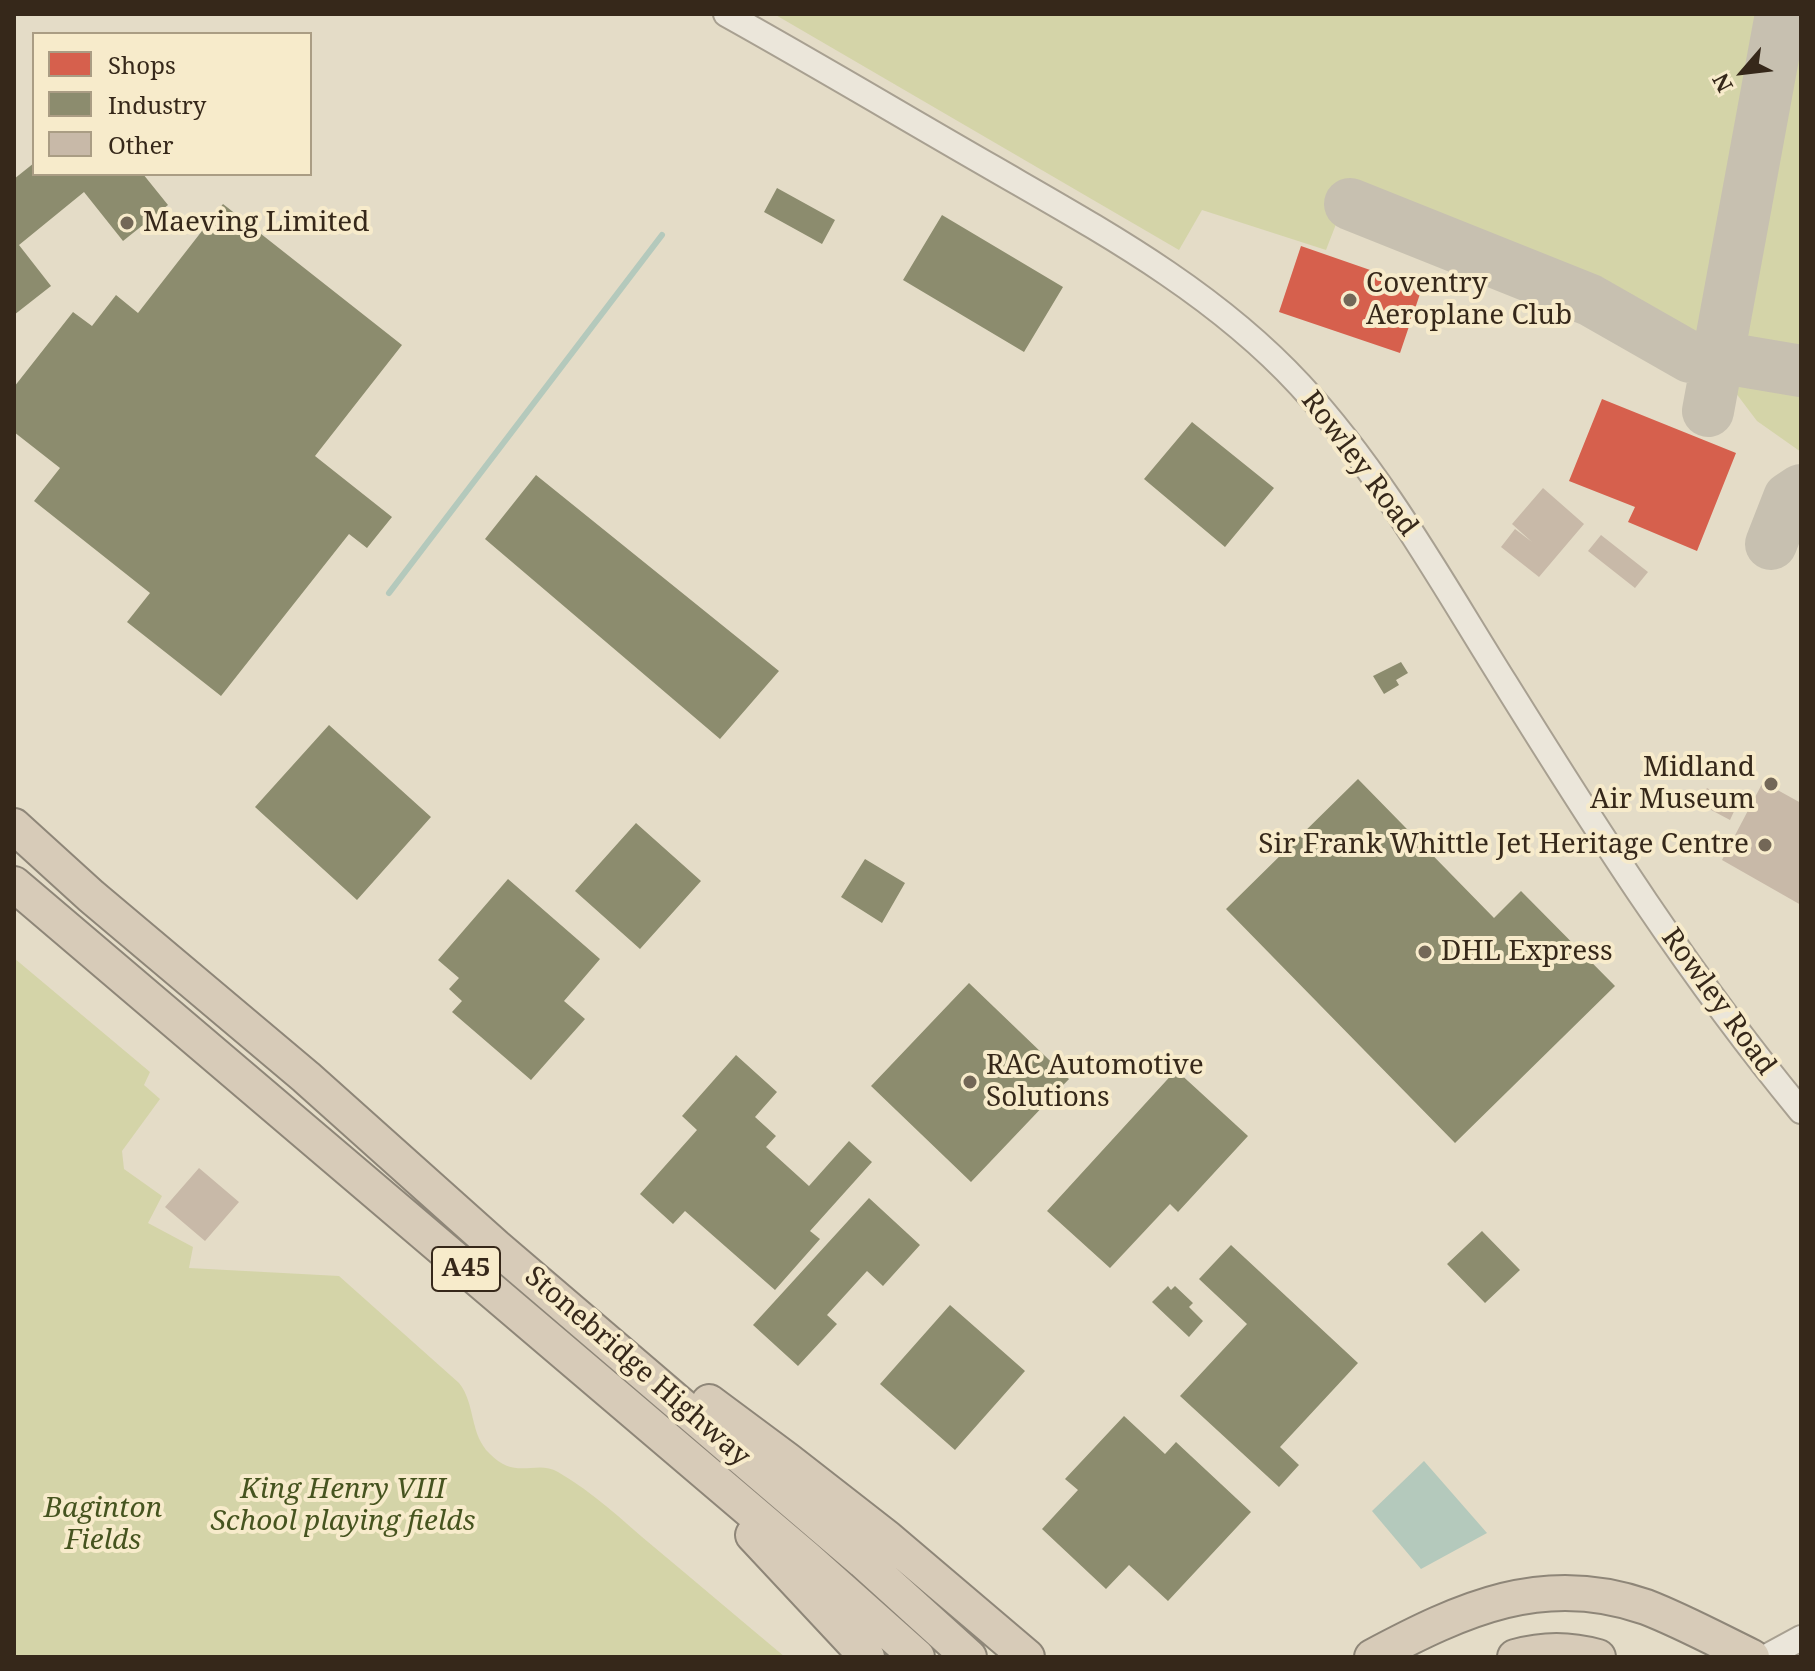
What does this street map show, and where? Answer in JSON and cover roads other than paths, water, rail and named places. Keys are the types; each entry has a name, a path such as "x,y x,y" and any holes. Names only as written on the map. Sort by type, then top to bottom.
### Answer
{"highway":[{"name":"Stonebridge Highway","path":"14,826 91,896 306,1077 593,1330 863,1561 969,1657"},
{"name":"Stonebridge Highway","path":"14,884 806,1558 917,1657"},
{"path":"593,1330 667,1371 787,1460 887,1538 1027,1657"},
{"path":"679,1451 786,1572 867,1657"},
{"path":"1372,1657 1450,1618 1498,1600 1540,1592 1600,1596 1645,1607 1752,1657"},
{"path":"1515,1657 1536,1652 1573,1650 1598,1657"}],"street":[{"name":"Rowley Road","path":"726,14 1172,274 1250,335 1299,384 1391,500 1562,775 1700,983 1801,1111"},
{"path":"1766,1657 1801,1638"}],"waterway":[{"path":"389,593 662,235"}],"place":[{"name":"Maeving Limited","path":"127,223"},
{"name":"Coventry Aeroplane Club","path":"1350,300"},
{"name":"Midland Air Museum","path":"1771,784"},
{"name":"Sir Frank Whittle Jet Heritage Centre","path":"1765,845"},
{"name":"DHL Express","path":"1425,952"},
{"name":"RAC Automotive Solutions","path":"970,1082"}],"park label":[{"name":"King Henry VIII School playing fields","path":"343,1506"},
{"name":"Baginton Fields","path":"103,1525"}]}
